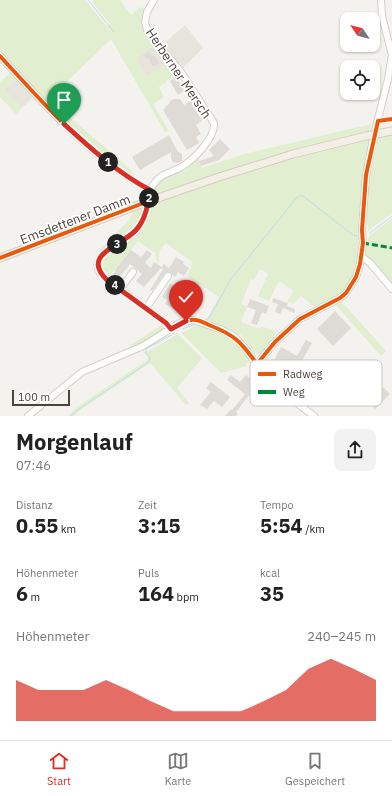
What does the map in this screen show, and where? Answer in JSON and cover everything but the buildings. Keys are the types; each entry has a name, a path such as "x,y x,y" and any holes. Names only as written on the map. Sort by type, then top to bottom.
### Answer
{"main road":[{"name":"Emsdettener Damm","path":"0,258 141,204 219,177 293,154 392,131"}],"street":[{"name":"Herberner Mersch","path":"150,190 157,179 178,169 206,145 214,129 214,123 181,72 148,33 145,22 147,12 154,0"},
{"path":"260,360 275,342 300,320 340,298 346,293 356,277 363,242 362,230 366,175 392,55 382,16 381,0"},
{"path":"0,56 64,124 95,152 137,183 150,190 146,212 139,226 132,234 110,248 100,257 98,260 98,268 100,273 166,323 171,329"},
{"path":"361,256 370,263 392,289"},
{"path":"120,289 133,272"},
{"path":"146,308 168,276"},
{"path":"28,416 82,372 143,346 186,321 193,320 220,329 235,337 254,360"},
{"path":"301,406 314,416"}],"shaded area":[{"path":"185,25 203,48 182,69 162,45"},
{"path":"155,45 169,62 147,76 136,58"},
{"path":"17,78 34,96 22,108 4,90"}],"green space":[{"path":"0,0 85,0 107,26 110,24 92,2 94,0 120,0 131,15 141,7 145,9 143,15 144,28 155,45 136,58 147,76 169,62 179,74 167,80 167,82 159,87 164,97 153,104 169,131 165,132 111,39 49,99 130,169 138,181 97,152 42,100 0,53"},
{"path":"11,72 17,78 4,90 22,108 16,114 0,97 0,82"},
{"path":"371,124 359,254 354,275 343,291 326,303 315,308 301,296 293,304 287,301 294,291 279,281 269,301 258,296 268,274 262,270 259,270 254,280 251,279 241,304 247,307 241,322 260,329 261,326 277,332 266,350 263,352 255,354 241,335 204,319 208,317 219,297 187,276 192,262 166,243 160,250 158,264 155,256 156,254 138,241 108,278 102,272 100,261 103,257 100,250 130,219 132,212 149,206 150,196 158,183 168,176 186,170 198,157 202,168 244,154"},
{"path":"392,135 392,213 368,231 367,196 376,139"},
{"path":"392,218 392,286 365,255 369,236"},
{"path":"341,301 386,351 381,356 335,304"},
{"path":"163,324 164,330 162,333 138,345 129,346"},
{"path":"199,324 222,334 234,342 250,361 246,364 247,366 221,373 181,333"},
{"path":"178,334 202,358 177,388 189,403 186,405 150,363 80,410 74,416 68,416 77,407 147,360 148,358 143,351 147,352"}],"waterway":[{"path":"88,0 114,32"},
{"path":"206,320 209,318 231,279 298,196 303,196 353,235 357,236"},
{"path":"370,233 392,216"},
{"path":"182,329 196,324"},
{"path":"71,416 79,409 149,362 150,358 146,353 146,349 175,333"}],"marked path":[{"path":"363,243 392,248"}],"cycle path":[{"path":"0,56 51,111 88,146 128,177 150,190 146,211 139,226 130,236 106,251 98,263 100,270 107,279 166,323 171,329 186,321 196,320 202,322 225,332 237,340 254,360"},
{"path":"260,360 275,342 300,319 340,298 346,293 356,277 360,264 363,243 362,230 366,175 378,121 392,119"},
{"path":"0,258 141,204"}],"route":[{"path":"64,124 95,152 137,183 150,190 146,212 136,231 110,248 100,257 98,260 98,268 100,273 107,280 166,323 171,329 186,321"}]}
